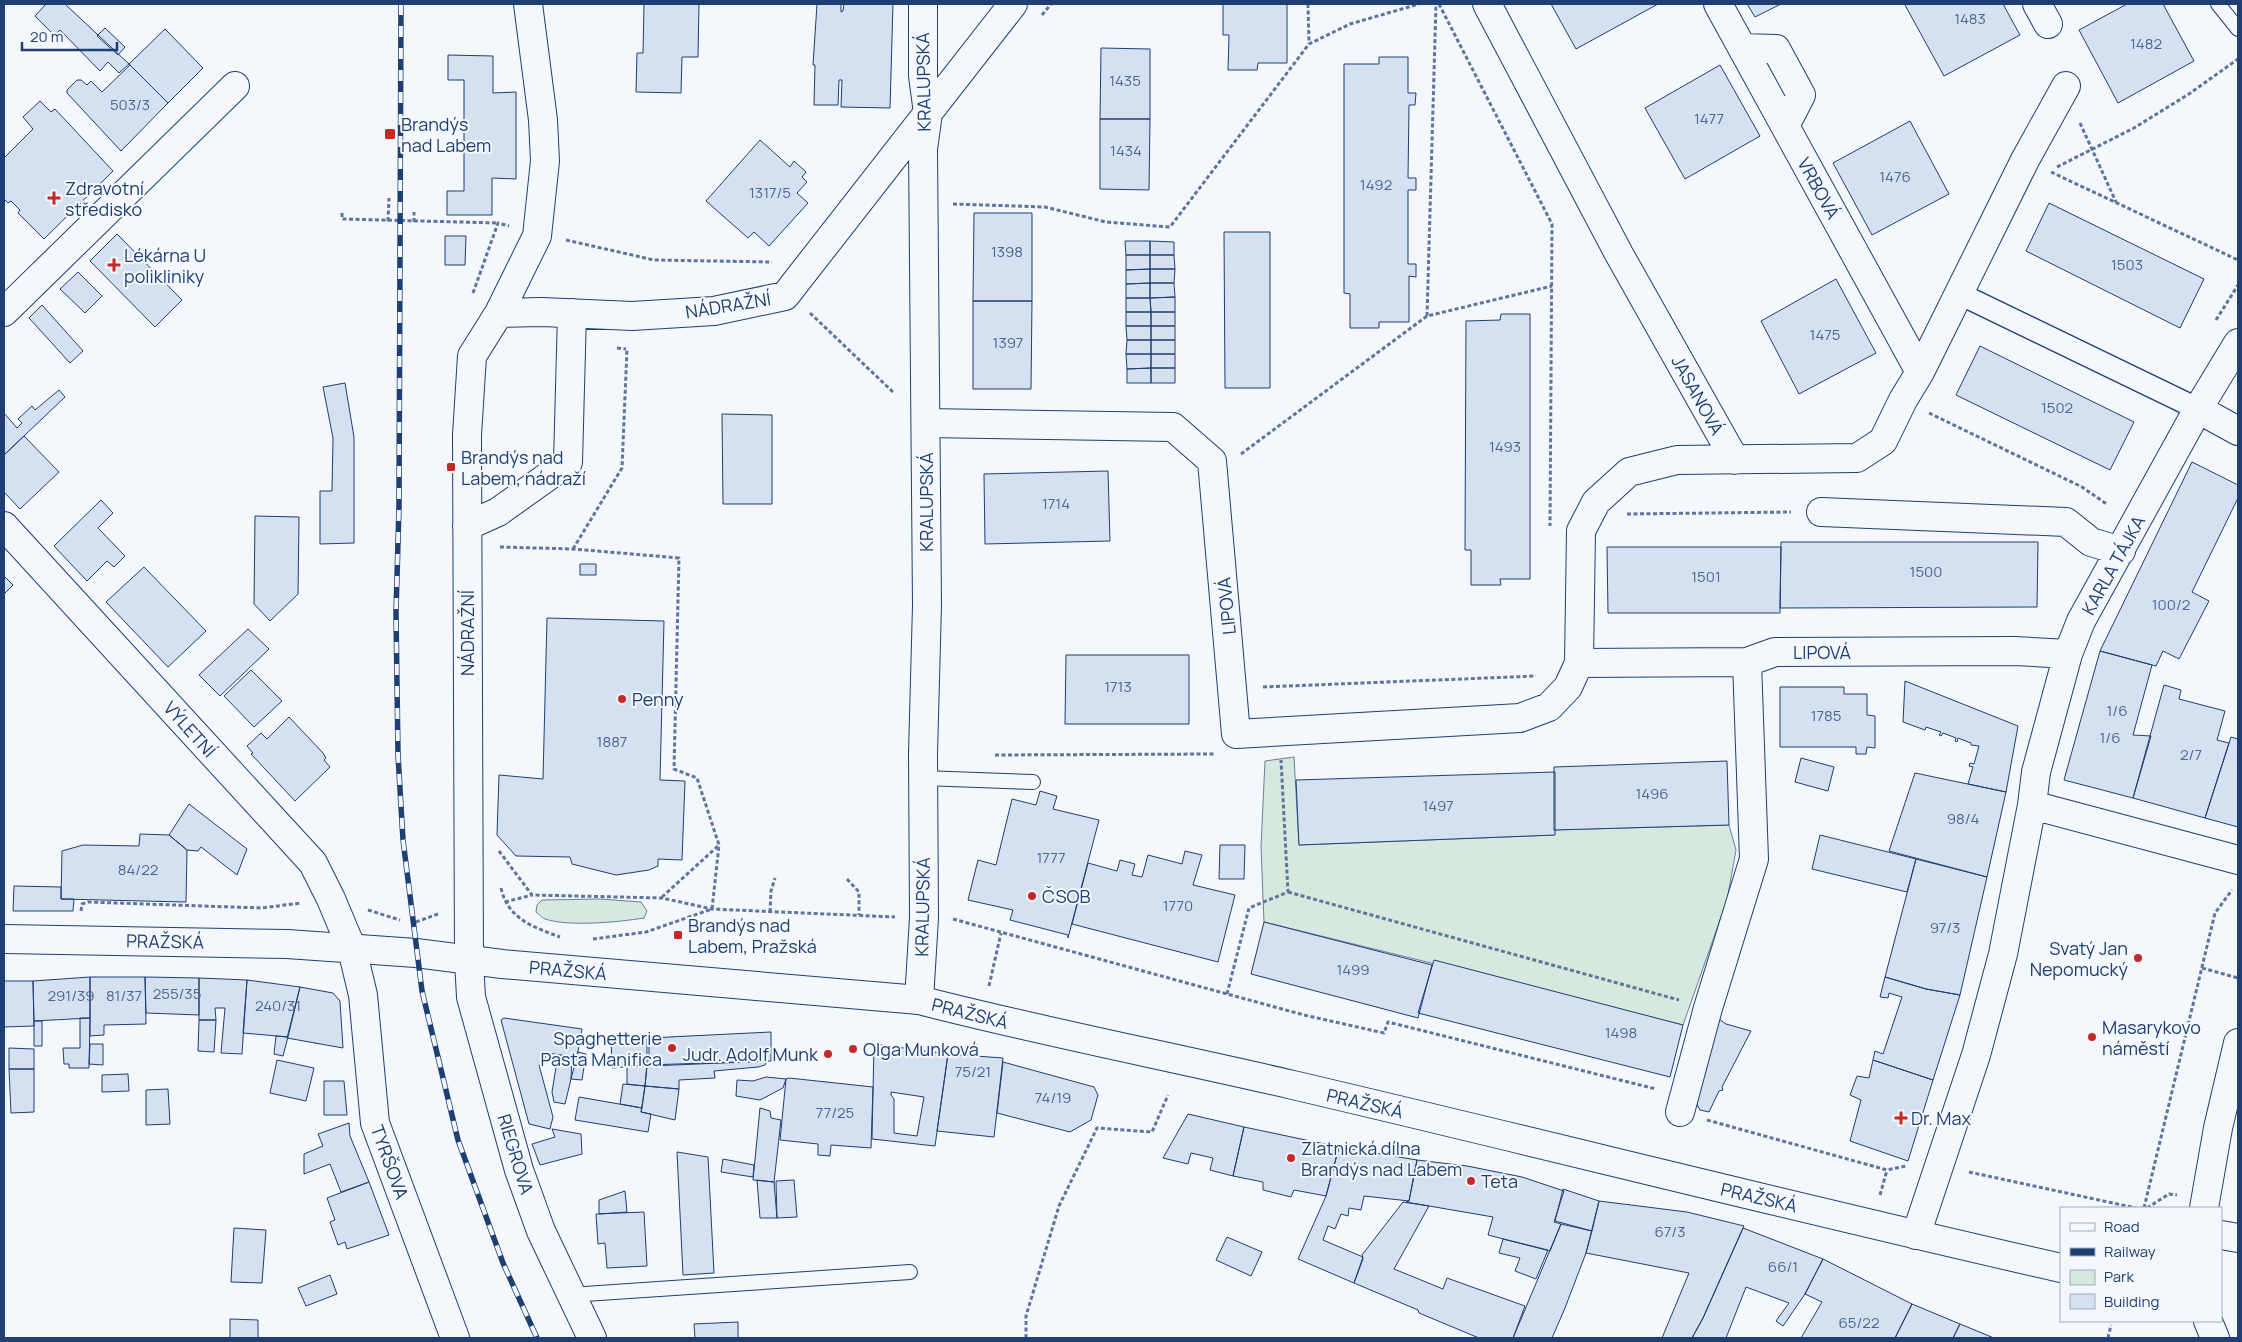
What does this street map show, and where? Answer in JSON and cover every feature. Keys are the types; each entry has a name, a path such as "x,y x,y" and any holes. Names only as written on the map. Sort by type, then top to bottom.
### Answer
{"street":[{"name":"NÁDRAŽNÍ","path":"469,960 467,435 472,356 499,313 537,236 545,161 543,120 528,4"},
{"name":"KRALUPSKÁ","path":"919,1000 924,918 923,778 927,605 923,149 928,113 922,76 923,4"},
{"name":"NÁDRAŽNÍ","path":"499,313 542,312 632,316 714,311 784,296 1013,4"},
{"name":"JASANOVÁ","path":"1280,732 1520,718 1549,706 1568,686 1579,663 1581,532 1596,502 1629,472 1677,460 1735,460 1619,254 1487,4"},
{"name":"VRBOVÁ","path":"1718,4 1920,372"},
{"path":"4,312 235,86"},
{"path":"1735,460 1857,458 1883,441 1903,400 1920,372 2025,160 2066,86"},
{"path":"1958,293 2198,409 2238,431"},
{"path":"467,526 498,512 568,462 572,313"},
{"name":"KARLA TÁJKA","path":"2032,805 2036,772 2068,654 2081,621 2198,409 2238,343"},
{"path":"926,423 1172,427 1212,461"},
{"name":"LIPOVÁ","path":"1212,461 1234,688 1236,734"},
{"path":"1822,512 2066,522 2091,542 2121,551"},
{"name":"VÝLETNÍ","path":"4,526 312,863 331,899 352,949"},
{"name":"LIPOVÁ","path":"1579,663 1747,662 1776,652 2015,651 2068,654"},
{"path":"1680,1112 1708,1008 1754,859 1747,662"},
{"path":"1236,734 1280,732"},
{"path":"2060,1268 1916,1235 1976,1055 2003,954 2032,805 2238,860"},
{"name":"PRAŽSKÁ","path":"4,939 258,942 416,953 469,960 919,1000 1300,1087 1916,1235"},
{"name":"TYRŠOVA","path":"352,949 363,995 375,1122 455,1338"},
{"name":"RIEGROVA","path":"469,960 472,997 519,1170 541,1230 570,1295 592,1338"},
{"path":"2192,1202 2218,1128 2238,1043"},
{"path":"2222,1235 2238,1238"},
{"path":"2208,1322 2215,1338"}],"lane":[{"path":"2218,4 2238,29"},
{"path":"923,778 1033,782"},
{"path":"570,1295 910,1272"}],"path":[{"path":"1308,4 1309,44"},
{"path":"945,204 1045,207 1106,222 1170,226 1309,44 1350,24 1419,4"},
{"path":"1438,4 1552,224 1550,536"},
{"path":"1427,316 1438,4"},
{"path":"2238,59 2189,94 2134,128 2049,171 2238,260"},
{"path":"388,221 389,198"},
{"path":"414,212 414,222"},
{"path":"342,213 342,219 498,223"},
{"path":"1212,461 1240,455 1427,316 1552,286"},
{"path":"803,307 926,423"},
{"path":"572,340 626,349"},
{"path":"1903,400 2082,487 2108,505"},
{"path":"498,512 500,557"},
{"path":"1589,515 1822,512"},
{"path":"500,547 573,549 678,558 674,770 697,778 719,845 712,909"},
{"path":"1234,688 1538,675"},
{"path":"1280,732 1288,892"},
{"path":"990,755 1232,754 1236,734"},
{"path":"662,898 719,845"},
{"path":"499,850 532,895"},
{"path":"770,912 774,878"},
{"path":"847,880 859,892 859,915"},
{"path":"2146,1207 2215,913 2232,889"},
{"path":"1227,994 1249,908 1288,892 1708,1008"},
{"path":"565,939 527,924 504,902 532,895 662,898 712,909 895,917"},
{"path":"588,939 646,932 712,909"},
{"path":"948,917 1304,1015 1384,1033 1388,1022 1672,1093 1680,1112 1887,1170 1918,1163 1937,1168 1955,1169 2131,1207"},
{"path":"2202,968 2238,978"},
{"path":"1026,1338 1026,1316 1060,1206 1098,1128 1152,1132 1168,1095"},
{"path":"2148,1207 2170,1194 2192,1202"},
{"path":"2108,1338 2111,1325"}],"green space":[{"path":"1294,757 1299,845 1554,835 1554,830 1729,825 1736,850 1727,900 1683,1025 1264,922 1261,847 1265,761"},
{"path":"600,899 641,902 647,911 644,918 580,923 545,919 536,912 537,905 542,900"}],"building":[{"path":"46,4 65,4 129,64 119,73 108,62 100,71 60,30 54,35 35,16"},
{"path":"644,4 699,4 698,57 682,57 681,93 636,92 637,53 643,53"},
{"path":"817,4 841,4 841,12 843,11 844,4 893,4 890,108 841,107 842,80 839,80 838,105 814,105 815,65 813,65"},
{"path":"1223,4 1287,4 1287,63 1258,63 1257,70 1228,70 1229,35 1223,35"},
{"path":"1551,4 1658,4 1576,49"},
{"path":"1747,4 1781,4 1755,17"},
{"path":"2003,4 2020,35 1944,76 1905,5"},
{"path":"2127,4 2163,4 2194,61 2118,103 2079,30"},
{"path":"105,28 125,47 118,55 97,36"},
{"path":"165,29 203,68 168,103 129,64"},
{"path":"1101,48 1150,49 1150,119 1100,119"},
{"name":"Brandýs nad Labem","path":"448,55 493,56 493,93 516,92 516,179 492,178 492,215 447,215 447,191 464,191 464,80 448,80"},
{"path":"1379,57 1408,57 1408,93 1416,93 1415,105 1409,105 1408,178 1416,178 1416,190 1408,190 1408,264 1416,264 1416,277 1409,276 1409,322 1379,322 1379,328 1350,328 1350,294 1344,293 1344,64 1379,64"},
{"path":"130,65 168,103 121,151 67,93 67,90 77,80 81,80 87,85 91,81 102,92"},
{"path":"1720,65 1760,136 1685,179 1645,108"},
{"path":"40,101 51,112 55,109 113,171 44,239 18,213 20,210 11,201 8,203 4,199 4,158 33,129 23,117"},
{"path":"1100,119 1150,119 1149,190 1100,189"},
{"path":"1910,121 1949,194 1872,235 1833,163"},
{"path":"760,140 790,167 794,161 806,172 802,177 807,182 797,193 808,203 769,246 754,232 748,238 706,201"},
{"path":"2049,203 2204,279 2180,328 2026,251"},
{"path":"974,213 1032,213 1032,301 973,301"},
{"path":"1224,232 1270,232 1270,388 1225,388"},
{"path":"117,234 182,300 155,327 90,261"},
{"path":"445,236 466,236 465,265 445,265"},
{"path":"1125,241 1150,241 1150,255 1126,255"},
{"path":"1150,241 1174,242 1174,255 1150,255"},
{"path":"1126,255 1150,255 1150,269 1126,270"},
{"path":"1150,255 1174,255 1175,269 1150,269"},
{"path":"1150,269 1175,269 1174,283 1150,283"},
{"path":"1150,269 1150,283 1126,284 1126,270"},
{"path":"78,272 102,296 85,313 60,289"},
{"path":"1836,279 1876,353 1799,394 1761,321"},
{"path":"1150,283 1150,298 1126,298 1126,284"},
{"path":"1150,283 1174,283 1175,297 1150,298"},
{"path":"1175,297 1175,312 1151,312 1150,298"},
{"path":"1126,298 1150,298 1151,312 1126,312"},
{"path":"973,301 1032,301 1031,389 973,389"},
{"path":"42,305 83,351 70,363 29,318"},
{"path":"1126,312 1151,312 1151,326 1126,326"},
{"path":"1151,312 1175,312 1175,326 1151,326"},
{"path":"1501,314 1530,314 1530,579 1500,579 1501,585 1471,585 1471,550 1465,550 1466,321 1500,320"},
{"path":"1126,326 1151,326 1151,340 1127,340"},
{"path":"1151,326 1175,326 1175,340 1151,340"},
{"path":"1127,340 1151,340 1151,354 1126,354"},
{"path":"1151,340 1175,340 1175,354 1151,354"},
{"path":"1980,346 2134,422 2110,470 1956,395"},
{"path":"1126,354 1151,354 1151,368 1127,369"},
{"path":"1151,354 1175,354 1175,368 1151,368"},
{"path":"1151,368 1151,383 1127,383 1127,369"},
{"path":"1151,368 1175,368 1175,383 1151,383"},
{"path":"345,383 354,437 354,543 320,544 320,491 332,491 333,438 323,387"},
{"path":"59,390 65,397 4,455 4,413 17,428 22,423 18,419 32,406 35,410"},
{"path":"722,414 772,415 772,504 723,504"},
{"path":"24,436 59,472 20,509 4,492 4,455"},
{"path":"2192,462 2238,485 2238,498 2192,592 2209,601 2179,659 2163,651 2156,666 2100,651"},
{"path":"1108,471 1110,541 985,544 984,474"},
{"path":"101,500 113,513 98,528 125,556 114,567 107,561 87,581 54,546"},
{"path":"255,516 299,517 298,594 270,621 254,604"},
{"path":"1781,542 2038,542 2037,607 1780,608"},
{"path":"1607,547 1781,547 1780,613 1608,613"},
{"path":"580,564 596,564 596,575 580,575"},
{"path":"144,567 206,631 168,667 106,602"},
{"path":"4,576 13,585 4,594"},
{"path":"547,618 664,621 660,780 685,781 682,860 658,859 658,866 649,870 616,875 572,864 570,857 516,856 497,835 499,775 543,779"},
{"path":"248,629 269,649 220,696 199,675"},
{"path":"2100,651 2152,665 2133,735 2151,736 2133,798 2064,780"},
{"path":"1066,655 1189,655 1189,724 1065,724"},
{"path":"251,670 282,701 254,727 224,696"},
{"path":"1905,681 2018,726 2006,792 1968,784 1973,767 1969,766 1970,763 1974,764 1979,746 1971,745 1971,743 1958,738 1957,742 1955,741 1956,738 1943,733 1941,736 1939,735 1941,732 1926,727 1925,730 1903,722"},
{"path":"2164,685 2181,690 2179,699 2225,711 2217,740 2229,743 2205,818 2133,798"},
{"path":"1780,687 1844,687 1844,694 1867,694 1867,715 1875,716 1875,748 1867,747 1866,754 1856,754 1856,747 1780,747"},
{"path":"289,717 323,753 326,758 324,760 330,767 295,801 251,754 253,753 247,746 261,733 267,739"},
{"path":"2231,737 2238,739 2238,827 2205,818"},
{"path":"1801,758 1834,767 1828,791 1795,782"},
{"path":"1727,761 1729,825 1554,830 1554,767"},
{"path":"1555,772 1555,835 1299,845 1296,780"},
{"path":"1915,773 2006,792 1987,877 1889,851"},
{"path":"1040,791 1057,796 1053,809 1099,820 1068,938 1068,935 1010,920 1013,910 968,900 978,860 996,865 1012,799 1036,805"},
{"path":"189,804 247,849 237,875 201,847 198,851 187,850 169,835"},
{"path":"140,834 169,835 187,850 186,902 61,899 62,851 83,845 139,846"},
{"path":"1820,835 1916,859 1907,892 1812,869"},
{"path":"1220,845 1245,845 1244,879 1219,879"},
{"path":"1185,851 1202,855 1193,885 1235,895 1218,962 1072,924 1088,863 1117,871 1120,860 1135,864 1132,875 1142,877 1148,855 1182,864"},
{"path":"1916,859 1987,877 1960,995 1926,989 1885,977"},
{"path":"14,886 61,887 61,899 74,899 73,911 13,911"},
{"path":"1264,922 1432,965 1418,1018 1251,974"},
{"path":"1434,960 1683,1025 1670,1077 1418,1013"},
{"path":"90,977 90,1018 34,1021 33,981"},
{"path":"90,977 145,977 146,1024 104,1025 104,1035 90,1036"},
{"path":"145,977 199,978 199,1015 146,1013"},
{"path":"1885,977 1926,989 1960,995 1933,1080 1873,1060 1875,1051 1883,1054 1902,997 1889,993 1888,998 1880,997"},
{"path":"199,978 247,980 242,1054 221,1053 225,1008 215,1008 216,1020 199,1020"},
{"path":"247,980 300,987 288,1037 243,1033"},
{"path":"4,981 33,981 34,1026 4,1027"},
{"path":"300,987 333,993 340,1001 343,1048 287,1038"},
{"path":"80,1018 90,1018 89,1068 69,1068 69,1064 64,1064 63,1048 80,1048"},
{"path":"504,1018 582,1029 577,1057 546,1053 544,1065 539,1065 553,1117 550,1129 529,1124 501,1020"},
{"path":"1719,1019 1726,1024 1751,1031 1722,1087 1723,1090 1719,1091 1709,1112 1700,1110 1696,1103"},
{"path":"199,1020 216,1020 214,1052 198,1051"},
{"path":"34,1021 42,1021 42,1046 34,1046"},
{"path":"771,1032 771,1061 649,1066 649,1038"},
{"path":"276,1036 288,1037 283,1056 274,1054"},
{"path":"647,1036 647,1065 612,1068 611,1037"},
{"path":"90,1044 103,1044 103,1065 89,1064"},
{"path":"874,1044 948,1054 935,1146 872,1139","holes":["891,1092 924,1097 917,1136 894,1133 894,1099"]},
{"path":"9,1048 34,1049 34,1069 9,1069"},
{"path":"578,1052 586,1054 582,1080 571,1079"},
{"path":"948,1054 1003,1058 994,1137 937,1131"},
{"path":"558,1055 572,1057 571,1079 565,1104 554,1102 552,1092"},
{"path":"277,1060 314,1068 306,1101 270,1093"},
{"path":"1873,1060 1933,1080 1908,1161 1850,1141 1861,1100 1850,1095 1857,1076 1869,1078"},
{"path":"767,1061 765,1065 758,1067 714,1071 715,1078 679,1080 679,1089 645,1086 647,1065"},
{"path":"1003,1062 1094,1087 1098,1095 1091,1120 1070,1132 997,1113"},
{"path":"647,1065 645,1086 627,1084 627,1067"},
{"path":"9,1069 34,1069 34,1112 11,1113"},
{"path":"128,1074 129,1091 102,1092 102,1075"},
{"path":"766,1077 786,1079 783,1088 760,1100 736,1096 737,1080 753,1081"},
{"path":"786,1079 873,1087 871,1148 831,1145 830,1156 818,1155 818,1144 780,1140"},
{"path":"324,1081 344,1081 347,1115 324,1115"},
{"path":"623,1084 645,1086 642,1108 620,1104"},
{"path":"645,1086 679,1089 675,1120 641,1112"},
{"path":"168,1089 170,1124 146,1125 146,1090"},
{"path":"579,1097 642,1108 641,1112 651,1114 648,1132 575,1120"},
{"path":"760,1108 770,1111 771,1118 781,1120 774,1182 753,1180"},
{"path":"1188,1114 1244,1127 1233,1176 1210,1170 1213,1158 1191,1153 1188,1164 1163,1158"},
{"path":"349,1123 350,1136 369,1182 341,1192 330,1164 304,1174 304,1154 323,1146 318,1134"},
{"path":"1244,1127 1339,1147 1326,1196 1294,1190 1291,1197 1263,1190 1263,1182 1233,1176"},
{"path":"552,1129 581,1134 582,1154 540,1165 532,1144 555,1137"},
{"path":"1339,1147 1417,1160 1409,1201 1364,1196 1361,1210 1349,1208 1348,1216 1341,1214 1335,1229 1328,1226 1323,1240 1363,1257 1354,1283 1298,1259 1326,1196"},
{"path":"677,1152 708,1157 714,1273 683,1275"},
{"path":"723,1159 754,1165 753,1177 721,1172"},
{"path":"1417,1160 1467,1166 1522,1177 1564,1191 1554,1222 1561,1224 1550,1251 1488,1235 1493,1217 1406,1202 1409,1201"},
{"path":"757,1180 774,1182 777,1218 760,1218"},
{"path":"794,1180 797,1217 777,1218 776,1181"},
{"path":"369,1182 389,1235 347,1249 345,1242 338,1245 330,1222 335,1220 327,1198"},
{"path":"1563,1189 1599,1201 1592,1231 1555,1221"},
{"path":"625,1191 627,1212 599,1214 599,1200"},
{"path":"1599,1201 1687,1212 1744,1226 1703,1318 1692,1338 1662,1338 1689,1273 1586,1253"},
{"path":"1403,1202 1429,1206 1394,1269 1443,1289 1447,1278 1525,1306 1513,1338 1479,1338 1354,1283 1363,1259 1362,1255"},
{"path":"644,1212 647,1266 607,1268 605,1243 598,1244 596,1214"},
{"path":"1561,1224 1592,1231 1586,1253 1565,1308 1552,1338 1513,1338"},
{"path":"234,1228 266,1230 262,1283 231,1282"},
{"path":"1743,1228 1823,1259 1805,1294 1783,1326 1776,1321 1789,1303 1746,1287 1726,1338 1692,1338 1703,1318"},
{"path":"1227,1237 1262,1252 1251,1276 1216,1260"},
{"path":"1503,1239 1548,1250 1536,1279 1515,1271 1520,1258 1499,1253"},
{"path":"1823,1259 1912,1304 1895,1338 1801,1338 1822,1302 1805,1294"},
{"path":"330,1275 337,1294 306,1306 298,1288"},
{"path":"1912,1304 1960,1324 1953,1338 1895,1338"},
{"path":"230,1319 258,1320 258,1338 230,1338"},
{"path":"738,1322 738,1338 695,1338 694,1324"},
{"path":"1960,1324 1994,1338 1953,1338"}],"railway":[{"path":"401,4 399,506 396,613 398,755 403,840 422,991 458,1140 503,1263 537,1338"}],"place":[{"name":"Brandýs nad Labem","path":"390,134"},
{"name":"Zdravotní středisko","path":"54,198"},
{"name":"Lékárna U polikliniky","path":"114,265"},
{"name":"Brandýs nad Labem, nádraží","path":"451,467"},
{"name":"Penny","path":"622,699"},
{"name":"ČSOB","path":"1032,896"},
{"name":"Brandýs nad Labem, Pražská","path":"678,935"},
{"name":"Svatý Jan Nepomucký","path":"2138,958"},
{"name":"Masarykovo náměstí","path":"2092,1037"},
{"name":"Spaghetterie Pasta Manifica","path":"672,1048"},
{"name":"Olga Munková","path":"853,1049"},
{"name":"Judr. Adolf Munk","path":"828,1054"},
{"name":"Dr. Max","path":"1901,1118"},
{"name":"Zlatnická dílna Brandýs nad Labem","path":"1291,1158"},
{"name":"Teta","path":"1471,1181"}]}
